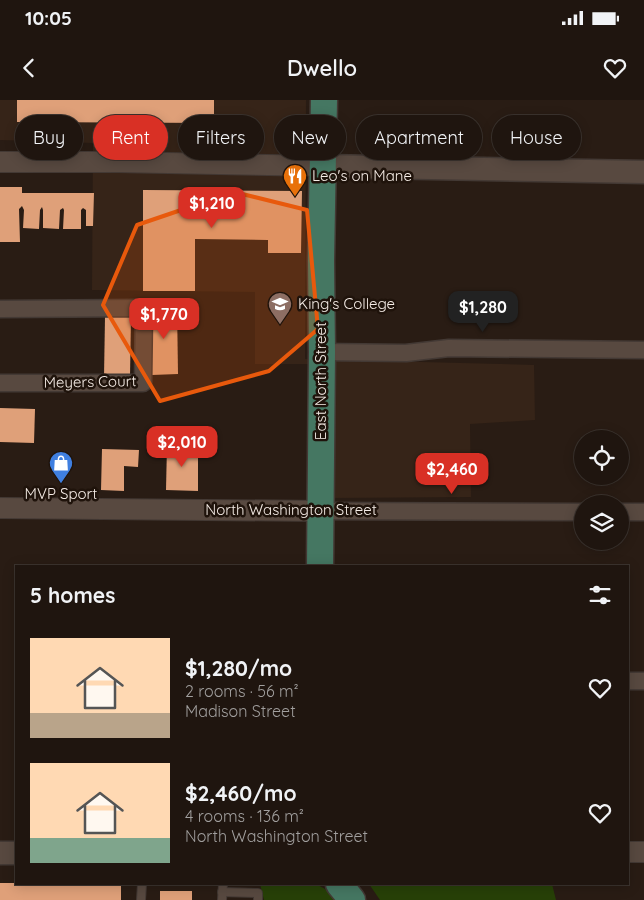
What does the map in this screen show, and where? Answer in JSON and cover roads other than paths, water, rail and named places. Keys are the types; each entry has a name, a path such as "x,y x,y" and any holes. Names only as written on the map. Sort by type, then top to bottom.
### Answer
{"main road":[{"name":"East North Street","path":"320,565 321,261 324,100"},
{"path":"323,166 644,172"},
{"path":"0,853 15,853"},
{"path":"340,885 352,900"}],"street":[{"path":"0,162 323,166"},
{"name":"Meyers Court","path":"0,309 144,308 143,383 0,383"},
{"path":"322,352 406,353 449,348 644,350"},
{"name":"North Washington Street","path":"0,508 574,512"},
{"path":"629,512 644,512"},
{"path":"629,681 644,681"},
{"path":"629,852 644,852"}],"lane":[{"path":"141,900 142,885"},
{"path":"222,892 258,893 258,900"}],"place":[{"name":"Leo's on Mane","path":"295,197"},
{"name":"King's College","path":"280,325"},
{"name":"MVP Sport","path":"61,484"}]}
